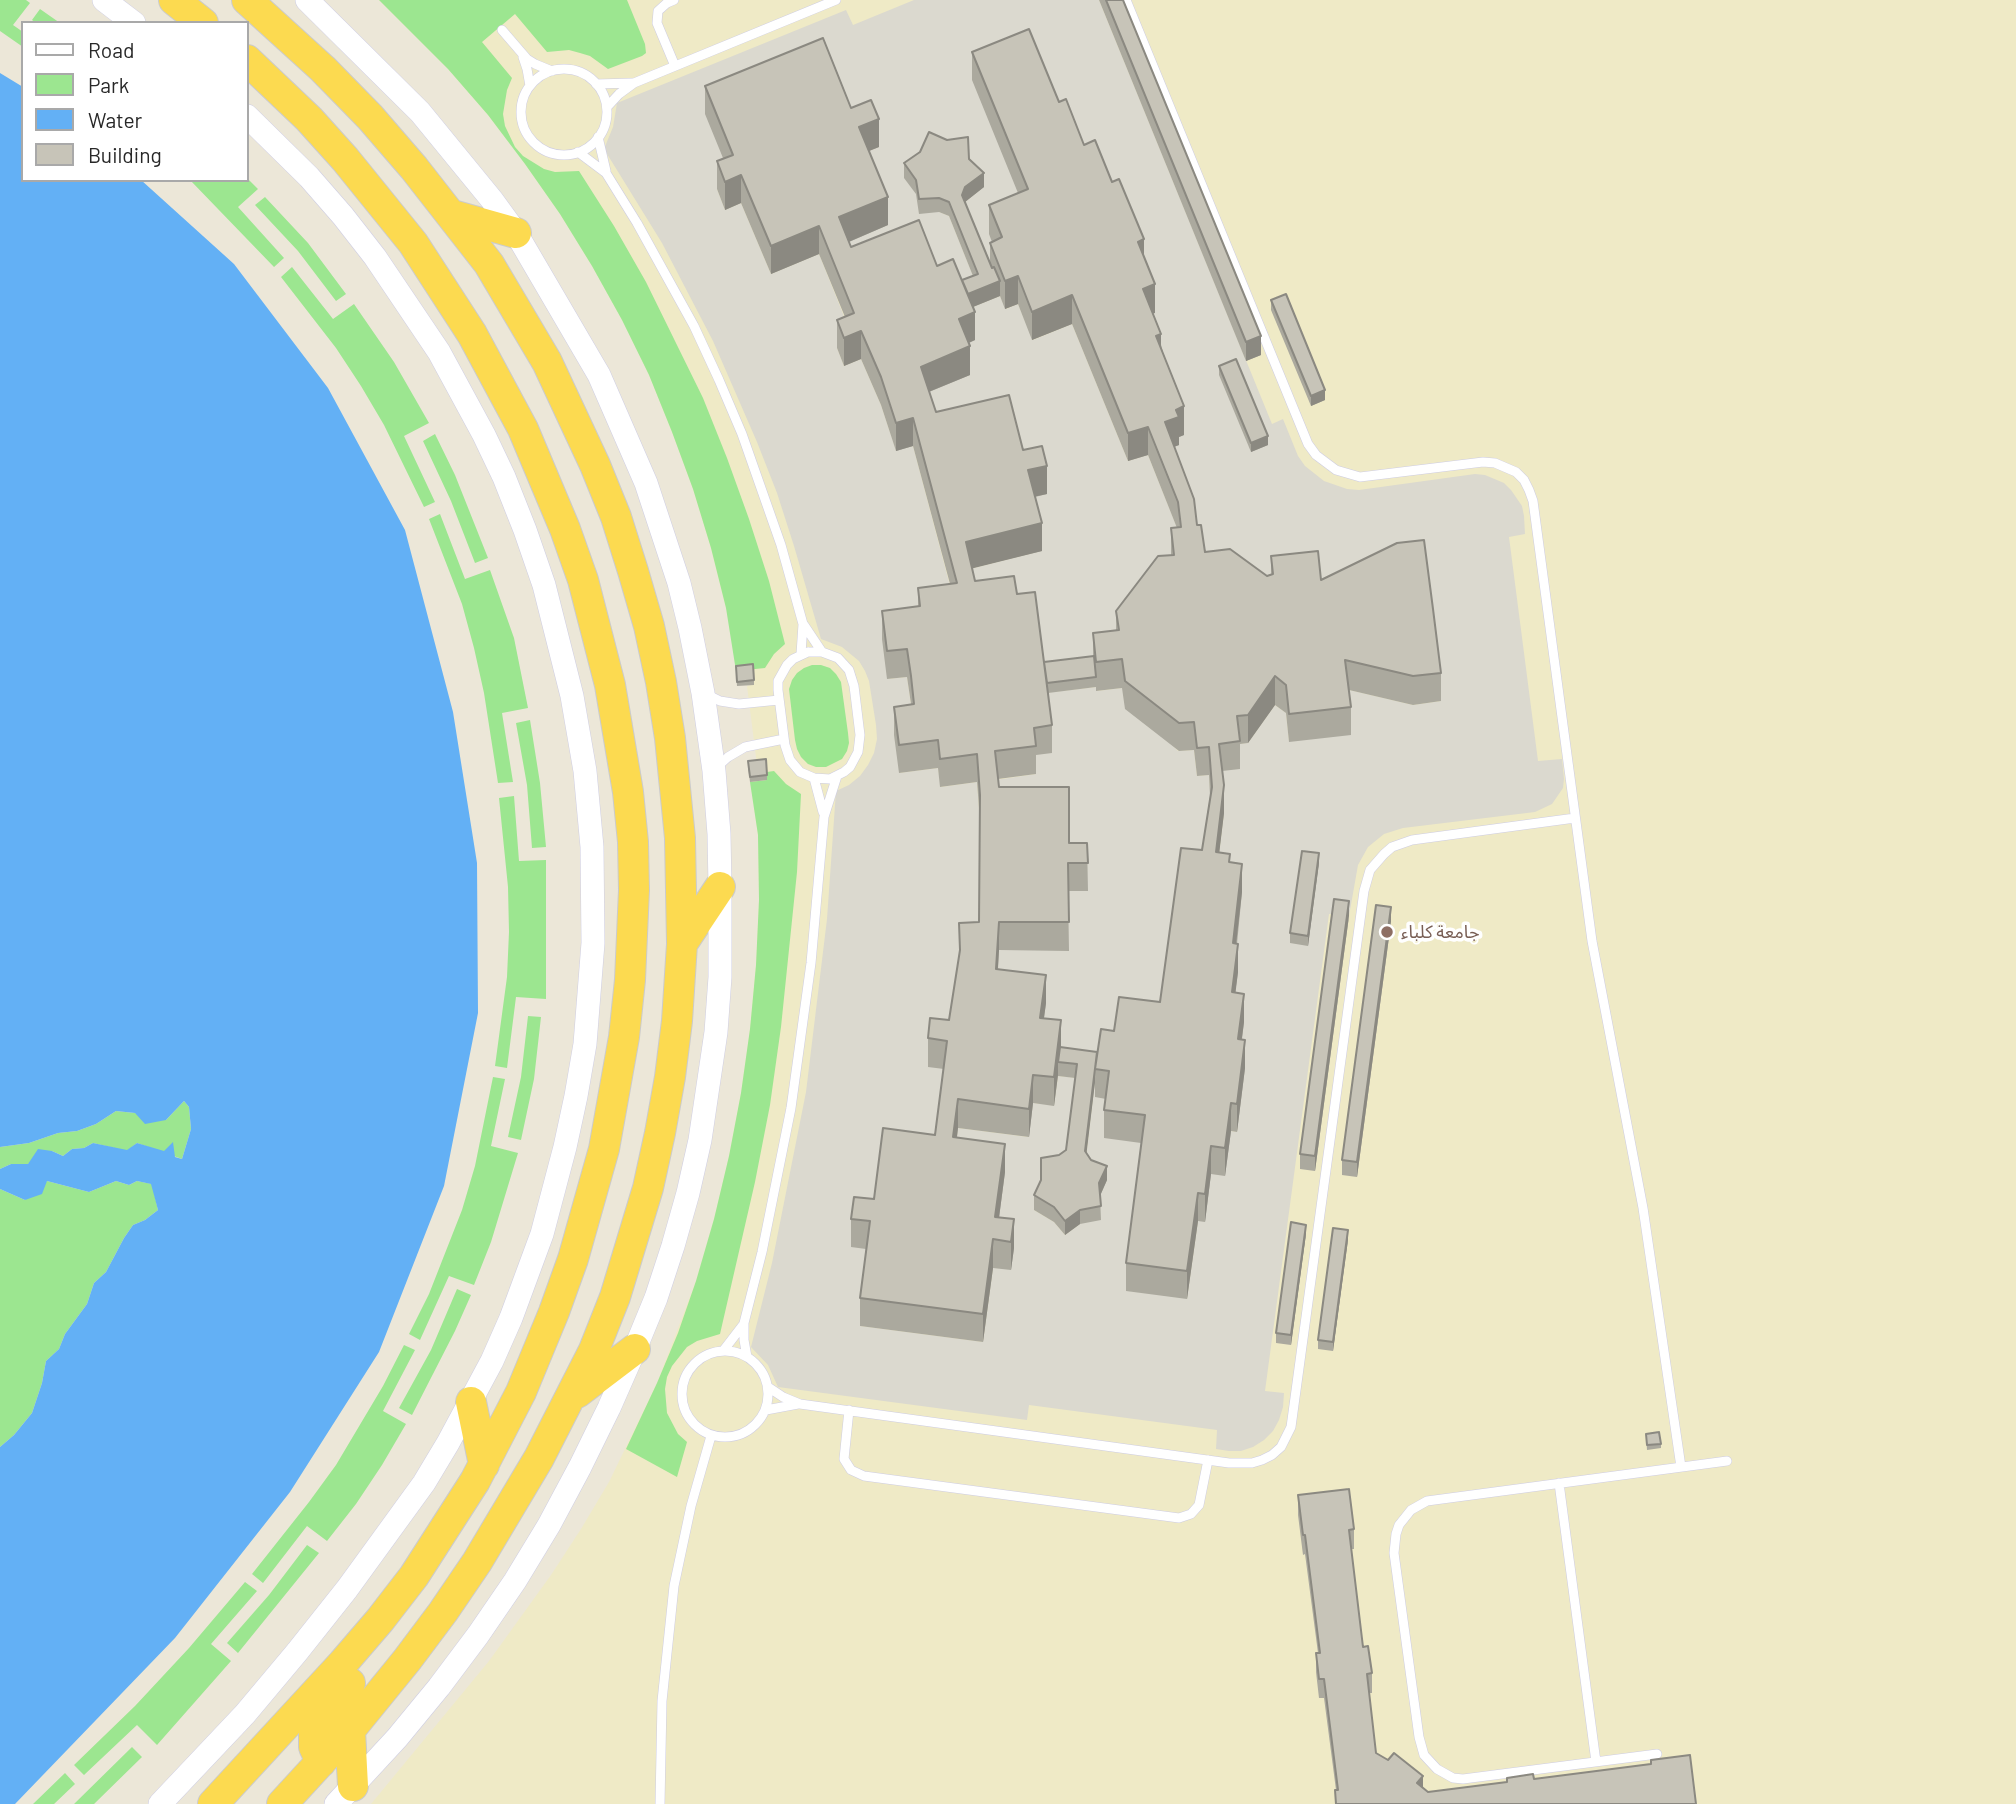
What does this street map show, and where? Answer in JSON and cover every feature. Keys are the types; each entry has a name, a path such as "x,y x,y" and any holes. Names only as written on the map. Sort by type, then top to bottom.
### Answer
{"highway":[{"path":"174,0 200,21"},
{"path":"247,0 323,69 370,117 452,215 489,264 547,362 595,464 616,517 649,626 670,738 680,838 682,944 670,1077 648,1188 615,1297 594,1350 539,1458 477,1562 407,1660 282,1804"},
{"path":"213,1804 344,1663 414,1576 484,1465 516,1402 538,1353 573,1259 604,1149 615,1093 630,980 634,890 633,842 620,738 598,632 565,529 523,429 499,381 444,288 380,200 309,119 248,61"},
{"path":"452,215 516,233"},
{"path":"682,944 720,887"},
{"path":"572,1397 635,1349"},
{"path":"471,1402 484,1465"},
{"path":"321,1762 314,1747 314,1730 360,1670 373,1646 380,1620"},
{"path":"345,1795 349,1730"}],"street":[{"path":"104,0 131,21"},
{"path":"307,0 420,112 484,190 516,233 599,375 650,494 679,583 703,693 714,771 719,834 720,977 716,1032 700,1140 688,1193 656,1298 609,1408 580,1467 515,1581 439,1687 345,1795"},
{"path":"160,1804 245,1714 347,1589 424,1482 471,1402 511,1318 542,1234 576,1096 590,992 594,895 585,771 572,696 556,629 525,530 504,477 439,352 367,247 309,177 248,117"}],"lane":[{"path":"674,0 659,11 657,23 675,66"},
{"path":"607,107 634,83 836,0"},
{"path":"1126,0 1308,444 1316,454 1336,470 1360,477 1495,463 1516,472 1529,490 1600,991 1645,1219 1681,1467"},
{"path":"502,30 520,52 535,64 552,71"},
{"path":"520,52 530,86"},
{"path":"562,69 580,72 596,83 607,107 607,118 593,144 568,155 546,151 529,137 524,127 522,106 530,86 537,79 562,69"},
{"path":"596,83 634,83"},
{"path":"598,137 606,173 666,274 719,380 762,489 803,624 822,652"},
{"path":"578,152 606,173"},
{"path":"801,654 803,624"},
{"path":"822,652 830,653 849,670 855,686 860,735 858,752 850,767 830,779 814,778 794,766 784,739 779,699 778,681 793,659 801,654 822,652"},
{"path":"703,693 720,701 739,704 779,699"},
{"path":"714,771 728,757 745,747 784,739"},
{"path":"747,1357 744,1323 772,1204 794,1084 811,963 824,817 837,776"},
{"path":"814,778 824,817"},
{"path":"768,1387 800,1404 1240,1464 1262,1460 1281,1447 1292,1427 1364,891 1370,870 1392,847 1412,840 1575,818"},
{"path":"723,1351 744,1323"},
{"path":"723,1351 740,1353 747,1357 761,1370 768,1387 768,1403 761,1419 748,1432 730,1437 711,1436 693,1424 687,1415 683,1405 683,1383 694,1364 702,1357 723,1351"},
{"path":"765,1410 800,1404"},
{"path":"849,1410 844,1459 851,1470 864,1476 1179,1518 1191,1514 1199,1505 1208,1460"},
{"path":"660,1804 662,1701 674,1586 688,1519 711,1436"},
{"path":"1657,1754 1472,1778 1453,1778 1437,1769 1424,1755 1419,1737 1394,1543 1404,1517 1427,1501 1727,1461"},
{"path":"1559,1483 1596,1762"}],"shaded area":[{"name":"جامعة كلباء","path":"379,0 2016,0 2016,1804 371,1804 489,1661 551,1575 609,1482 657,1383 696,1281 729,1156 750,1029 759,900 758,835 748,766 757,765 747,686 754,684 726,608 693,489 649,375 592,266 525,164 488,115 448,69"},
{"path":"914,0 1099,0 1272,424 1283,419 1298,456 1305,466 1324,481 1359,490 1475,474 1485,475 1504,483 1522,506 1525,534 1509,537 1538,761 1562,759 1563,788 1552,804 1535,812 1403,828 1384,834 1368,847 1358,865 1349,916 1329,914 1265,1391 1284,1393 1283,1407 1273,1431 1253,1447 1241,1451 1216,1449 1217,1430 1029,1405 1027,1420 778,1387 768,1365 751,1347 772,1263 806,1092 827,919 836,791 849,785 868,765 877,739 876,725 869,681 859,661 842,647 821,639 777,493 713,341 662,243 604,149 613,127 617,103 846,10 853,25","holes":["879,147 859,155 839,246 851,275 978,288 949,216 939,212 983,187 965,202 962,210 990,271 1002,266 1028,218 1194,527 1205,580 1321,608 1441,701 1413,705 1345,689 1289,741 1286,713 1275,705 1248,743 1237,744 1219,772 1224,813 1216,880 1232,1021 1244,1068 1237,1132 1231,1131 1211,1174 1198,1221 1187,1299 1145,1143 1095,1081 1080,1224 1065,1235 1054,1222 1034,1210 1041,1195 1066,1165 1077,1078 1058,1076 1054,1105 1033,1103 1028,1137 958,1128 953,1165 993,1268 983,1342 860,1326 870,1250 935,1163 960,978 979,950 980,823 977,782 941,787 938,768 899,773 914,732 911,704 907,677 887,679 957,612 913,446 896,450 881,405 861,359 844,366 837,348 854,341 819,254 771,274 741,203 725,210 717,189"]},
{"path":"1000,296 1006,309 1018,304 1033,340 1072,324 1128,461 1148,455 1178,530 1181,555 1119,658 1042,672 975,610 966,570 1041,551 936,441 921,395 959,347 974,340 963,311"},
{"path":"1096,687 1097,691 1122,688 1178,751 1194,750 1197,776 1209,775 1212,815 1160,1030 1114,1059 1060,1062 996,997 999,815 995,780 1036,774 1034,756 1044,693"}],"green space":[{"path":"0,0 26,0 30,3 13,25 21,31 21,46 0,31"},
{"path":"379,0 627,0 646,53 608,69 590,56 580,53 569,50 547,52 515,14 482,42 512,78 503,114 505,126 515,147 523,156 544,169 555,172 579,171 646,282 703,398 749,519 785,644 765,668 736,671 726,608 693,489 649,375 592,266 560,214 488,115 448,69"},
{"path":"40,9 57,21 33,21"},
{"path":"248,179 258,189 238,207 284,258 274,267 192,182 248,182"},
{"path":"265,197 308,243 346,294 336,301 298,251 255,205"},
{"path":"292,267 333,319 354,304 394,362 429,423 404,436 435,502 424,507 384,425 361,386 336,348 281,277"},
{"path":"435,434 455,475 488,558 475,563 451,501 423,441"},
{"path":"440,514 465,579 490,570 514,638 528,708 502,713 513,782 498,783 474,648 462,604 429,519"},
{"path":"812,665 830,668 841,682 848,733 849,743 842,759 826,767 808,764 801,757 795,740 789,689 797,673"},
{"path":"530,720 546,847 532,848 527,785 516,723"},
{"path":"774,771 786,784 801,794 797,872 781,1027 755,1182 720,1334 687,1347 667,1377 667,1413 678,1434 687,1442 677,1477 626,1449 678,1333 714,1219 729,1156 741,1093 756,965 758,835 750,782 767,780 767,772"},
{"path":"514,796 519,861 546,860 546,999 516,997 507,1068 495,1066 507,977 509,932 508,887 499,798"},
{"path":"528,1016 541,1017 534,1079 521,1140 508,1137 521,1077"},
{"path":"493,1077 505,1079 491,1146 518,1153 491,1242 474,1285 449,1276 420,1340 409,1334 429,1294 462,1210 475,1166"},
{"path":"184,1101 189,1107 191,1129 182,1159 137,1143 127,1151 93,1143 84,1148 72,1149 63,1156 52,1151 28,1164 11,1164 0,1169 0,1147 77,1131 96,1124 116,1111 166,1120"},
{"path":"47,1181 89,1192 116,1181 129,1185 137,1181 152,1184 158,1210 133,1225 106,1272 94,1283 87,1304 65,1334 59,1349 46,1361 32,1413 0,1447 0,1189 25,1200"},
{"path":"457,1289 471,1295 412,1415 399,1408 431,1350"},
{"path":"404,1345 415,1350 383,1411 406,1424 382,1465 327,1541 307,1526 263,1583 252,1574 336,1465"},
{"path":"307,1545 319,1553 238,1653 227,1643 269,1595"},
{"path":"245,1582 257,1591 211,1644 231,1661 157,1745 137,1725 84,1775 74,1765 135,1706"},
{"path":"132,1747 142,1757 94,1804 74,1804"},
{"path":"65,1773 75,1784 54,1804 33,1804"}],"water":[{"path":"0,73 21,86 21,182 143,182 234,264 328,388 405,530 453,712 477,863 478,1013 444,1186 379,1352 290,1492 175,1638 15,1804 0,1804 0,1447 32,1413 46,1361 59,1349 65,1334 87,1304 94,1283 106,1272 124,1238 133,1225 158,1210 151,1184 137,1181 129,1185 116,1181 89,1192 47,1181 42,1194 25,1200 0,1189 0,1169 11,1164 28,1164 38,1149 63,1156 72,1149 84,1148 93,1143 127,1150 137,1143 164,1151 173,1142 175,1157 182,1159 191,1129 189,1107 184,1101 166,1120 145,1124 135,1113 116,1111 96,1124 77,1131 0,1147"}],"building":[{"path":"1106,0 1123,0 1261,336 1246,342"},
{"path":"1029,29 1059,102 1066,99 1084,145 1095,140 1112,182 1119,179 1144,239 1138,242 1155,284 1143,289 1161,334 1156,336 1184,406 1176,410 1179,417 1165,422 1194,499 1197,525 1201,525 1205,552 1230,549 1267,576 1273,574 1271,556 1318,551 1321,580 1397,543 1424,540 1433,609 1441,673 1413,676 1345,660 1351,707 1289,714 1286,685 1275,676 1248,715 1237,716 1240,741 1219,744 1224,785 1216,852 1230,854 1229,862 1242,864 1233,943 1238,944 1232,992 1244,994 1238,1039 1245,1040 1237,1104 1231,1103 1225,1148 1211,1146 1205,1194 1198,1193 1187,1271 1126,1263 1145,1115 1104,1110 1109,1071 1095,1069 1101,1029 1114,1031 1119,997 1160,1002 1181,848 1202,850 1212,787 1209,747 1197,748 1194,722 1179,723 1125,681 1122,659 1096,662 1093,633 1119,630 1116,611 1158,556 1174,555 1171,528 1181,527 1178,502 1148,427 1128,433 1072,295 1032,312 1018,276 1005,281 990,243 1002,237 989,205 1028,189 972,52"},
{"path":"823,38 851,108 871,100 879,119 859,127 888,197 839,217 851,247 919,220 937,266 953,259 975,312 959,319 970,346 921,367 936,412 1009,395 1023,450 1042,446 1047,466 1028,470 1042,523 966,542 975,581 1014,576 1017,594 1035,592 1052,725 1034,728 1036,746 995,751 999,787 1069,787 1069,843 1087,843 1088,863 1068,863 1069,922 999,922 996,969 1046,975 1040,1018 1061,1020 1054,1077 1033,1075 1029,1109 958,1099 953,1137 1005,1144 995,1217 1014,1219 1011,1242 993,1239 983,1314 860,1298 870,1221 851,1219 854,1197 874,1199 883,1128 935,1135 947,1041 928,1038 930,1018 949,1020 960,950 959,923 979,922 980,795 977,754 940,759 938,740 899,745 894,707 914,704 911,676 907,649 887,651 882,611 920,606 918,588 957,583 913,418 896,423 881,377 861,331 844,338 837,320 854,313 819,226 771,246 741,175 725,182 717,161 733,155 705,86"},
{"path":"929,132 947,140 968,137 969,159 984,173 965,187 962,195 1000,281 968,294 962,280 978,274 949,202 939,198 919,199 916,180 904,163 920,152"},
{"path":"1286,294 1325,390 1311,396 1271,300"},
{"path":"1236,359 1268,436 1251,443 1219,366"},
{"path":"1094,656 1096,677 1047,683 1044,662"},
{"path":"753,664 754,680 737,682 736,666"},
{"path":"766,759 767,775 750,777 748,761"},
{"path":"1302,851 1319,853 1308,936 1290,933"},
{"path":"1334,899 1349,901 1315,1156 1300,1154"},
{"path":"1376,905 1391,907 1357,1162 1342,1160"},
{"path":"1060,1047 1097,1052 1085,1151 1091,1160 1107,1166 1099,1183 1101,1206 1080,1210 1065,1221 1054,1207 1034,1195 1041,1180 1041,1158 1059,1155 1066,1150 1077,1064 1058,1062"},
{"path":"1291,1222 1306,1225 1291,1335 1276,1333"},
{"path":"1333,1228 1348,1230 1333,1342 1318,1340"},
{"path":"1659,1432 1661,1444 1647,1445 1646,1434"},
{"path":"1349,1489 1354,1529 1349,1530 1363,1647 1368,1646 1372,1673 1367,1674 1376,1753 1388,1760 1394,1753 1423,1776 1417,1783 1428,1792 1507,1782 1507,1778 1533,1774 1534,1779 1651,1764 1651,1760 1690,1755 1696,1804 1336,1804 1335,1790 1338,1790 1324,1679 1319,1679 1316,1653 1320,1653 1298,1495"}],"place":[{"name":"جامعة كلباء","path":"1387,932"}]}
